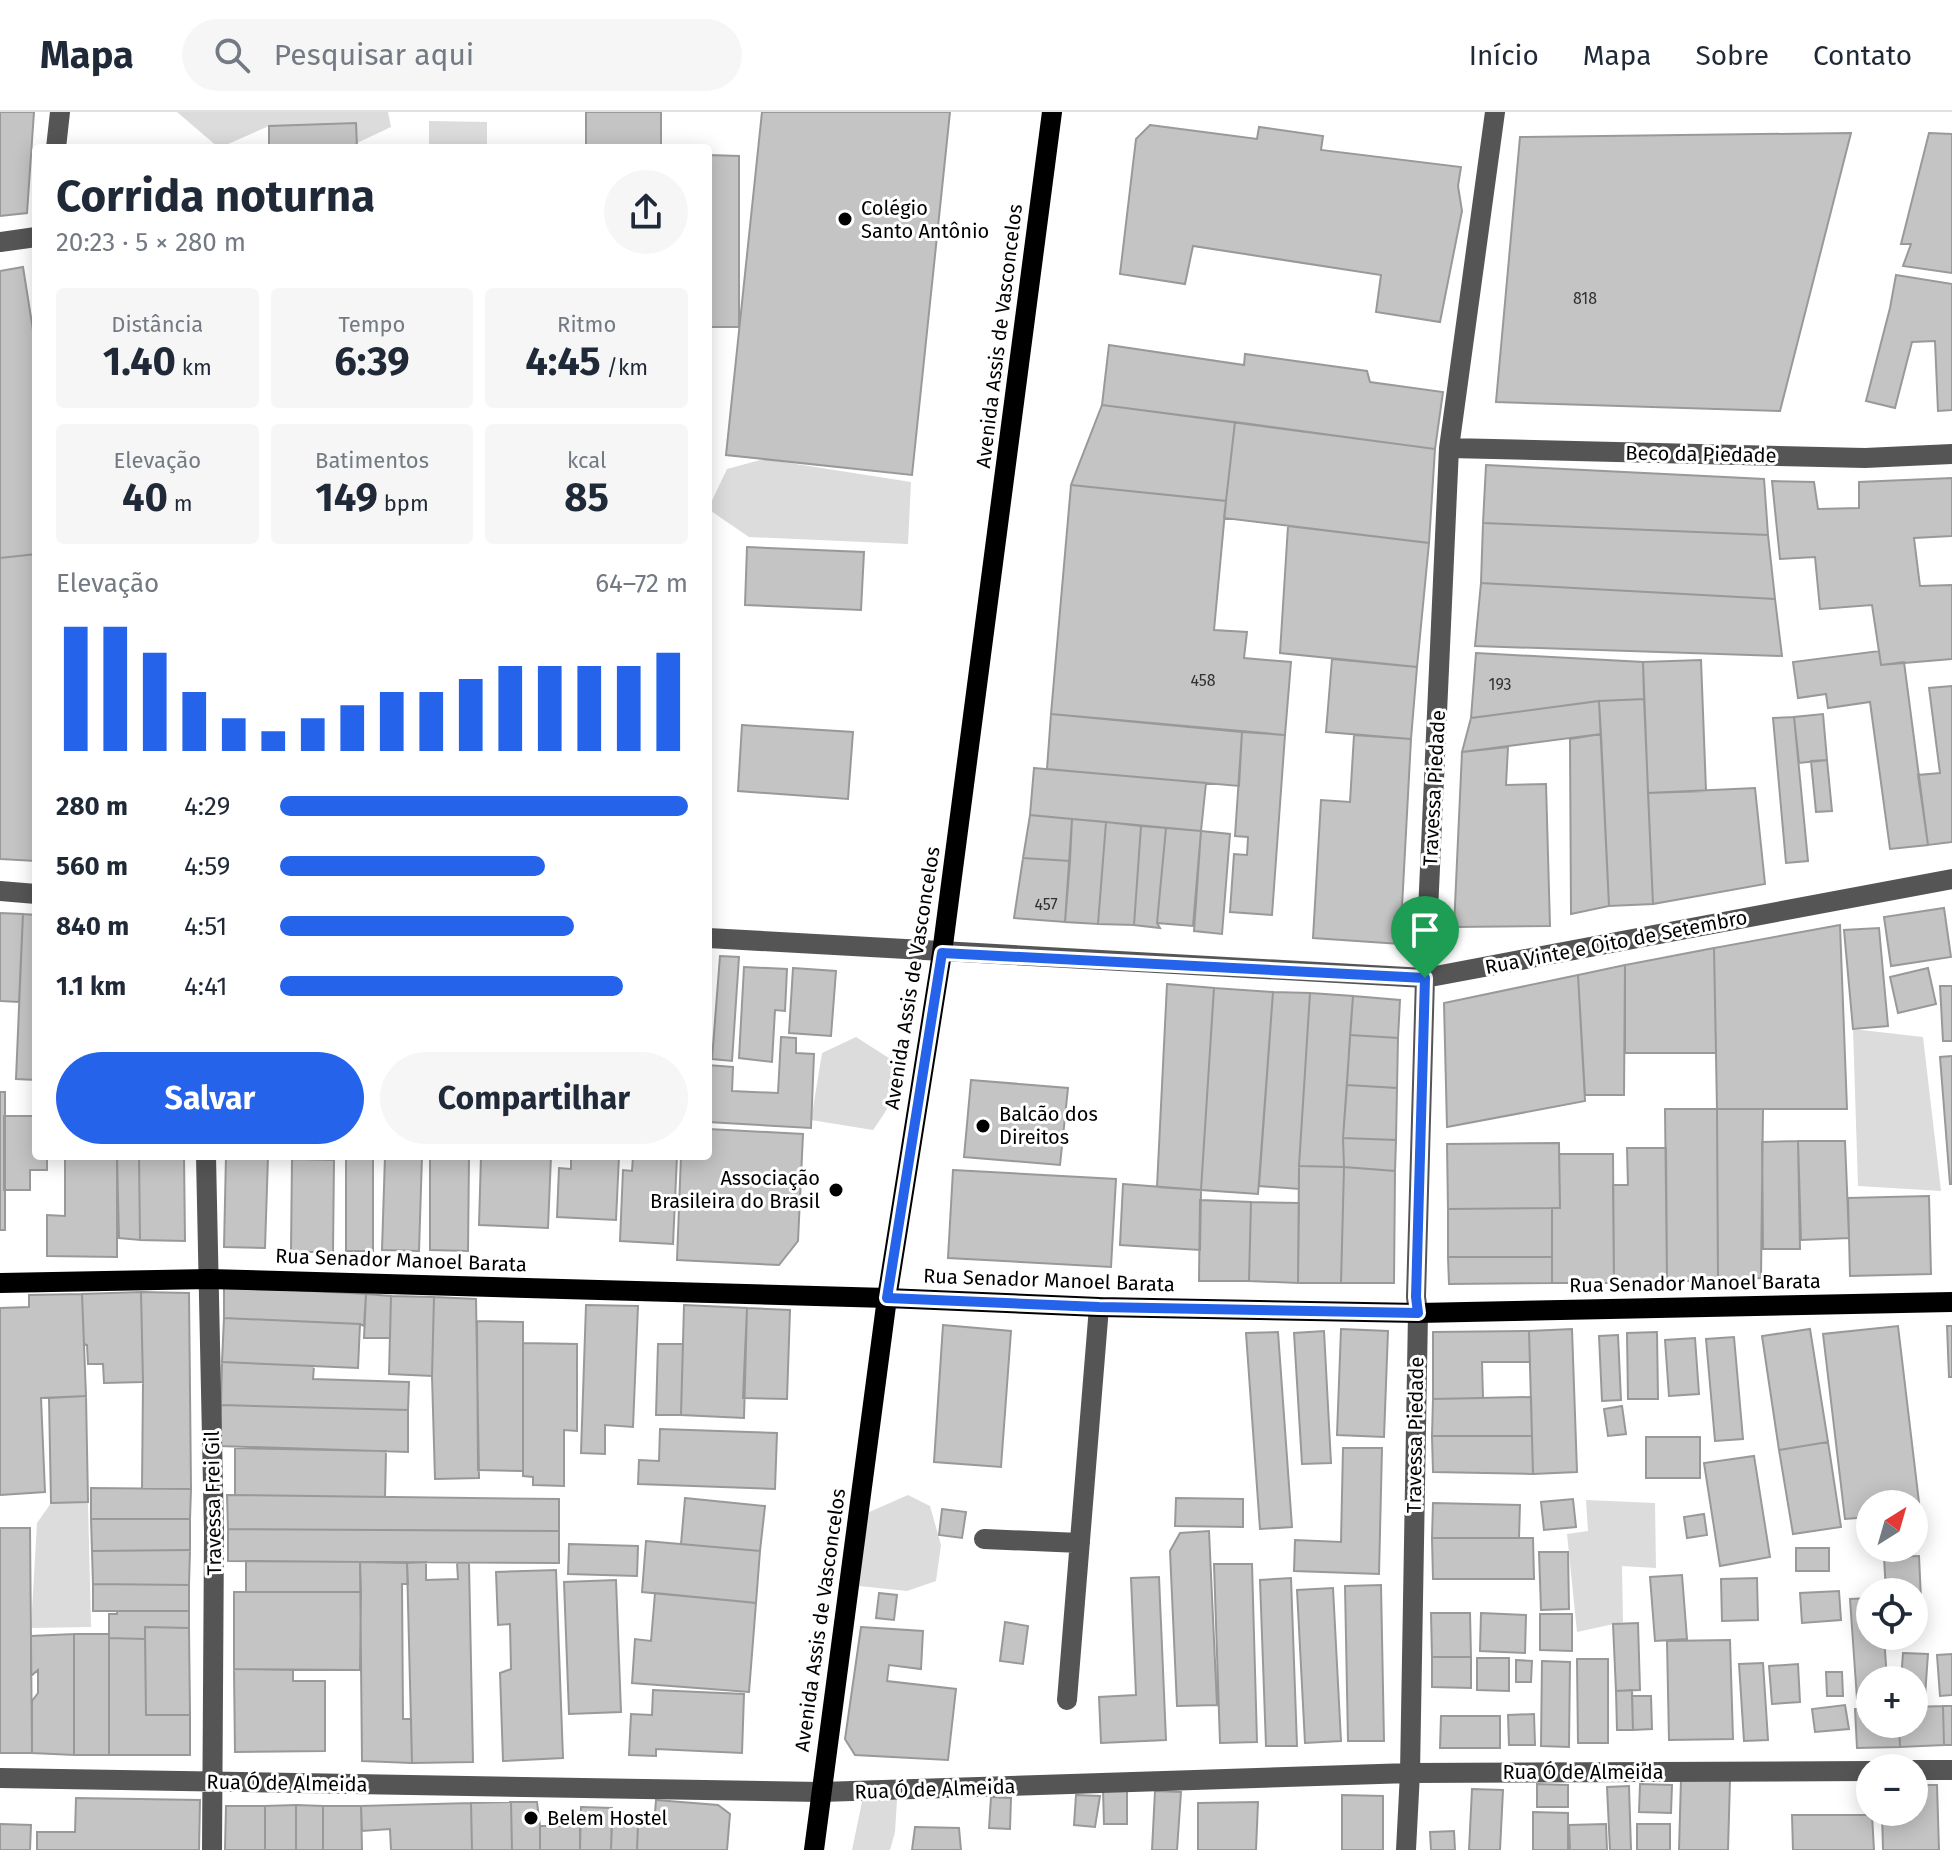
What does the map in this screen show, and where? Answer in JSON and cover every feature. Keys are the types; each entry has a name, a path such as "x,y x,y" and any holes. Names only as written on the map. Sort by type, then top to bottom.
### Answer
{"main road":[{"name":"Avenida Assis de Vasconcelos","path":"814,1850 887,1298 942,953 1052,112"},
{"name":"Rua Senador Manoel Barata","path":"0,1283 209,1279 1099,1307 1418,1313 1952,1302"}],"street":[{"path":"56,144 60,112"},
{"name":"Travessa Piedade","path":"1406,1850 1425,978 1449,448 1495,112"},
{"path":"0,242 32,238"},
{"name":"Beco da Piedade","path":"1449,448 1865,458 1952,454"},
{"name":"Rua Vinte e Oito de Setembro","path":"712,938 1425,978 1952,879"},
{"path":"0,891 32,894"},
{"name":"Travessa Frei Gil","path":"206,1160 214,1532 212,1850"},
{"path":"1067,1700 1099,1307"},
{"path":"984,1539 1080,1543"},
{"path":"1928,1770 1952,1770"},
{"name":"Rua Ó de Almeida","path":"0,1778 821,1792 1410,1773 1856,1771"}],"shaded area":[{"path":"177,112 388,112 391,127 357,143 355,123 269,126 228,144 214,144"},
{"path":"429,121 487,122 487,144 429,144"},
{"path":"764,459 911,482 908,544 749,537 712,512 712,501 727,469"},
{"path":"1853,1029 1923,1037 1941,1191 1858,1186"},
{"path":"856,1037 892,1060 894,1090 873,1130 811,1120 822,1053"},
{"path":"908,1495 930,1506 941,1545 936,1581 907,1591 859,1586 867,1513"},
{"path":"1586,1500 1655,1503 1656,1568 1622,1566 1623,1622 1577,1632 1567,1534 1588,1531"},
{"path":"88,1502 91,1627 31,1628 37,1523 51,1503"},
{"path":"863,1797 897,1800 895,1832 890,1850 852,1850"}],"building":[{"path":"0,112 34,112 27,213 0,216"},
{"path":"586,112 661,112 661,144 586,144"},
{"name":"Colégio Santo Antônio","path":"762,112 950,112 912,475 726,455"},
{"path":"356,123 357,144 269,144 269,126"},
{"path":"1150,125 1257,139 1259,127 1323,136 1321,150 1461,167 1458,186 1462,211 1440,322 1376,312 1381,275 1193,246 1185,284 1120,274 1136,139"},
{"path":"1851,133 1780,411 1496,402 1520,137"},
{"path":"1929,133 1952,134 1952,273 1903,266 1911,244 1901,244"},
{"path":"712,155 739,156 739,327 712,327"},
{"path":"23,267 32,324 32,554 0,558 0,271"},
{"path":"1896,275 1952,284 1952,410 1938,411 1935,341 1912,342 1895,408 1866,401"},
{"path":"1109,345 1244,365 1245,354 1367,371 1370,382 1443,392 1435,449 1102,405"},
{"path":"1102,405 1235,422 1226,501 1071,485"},
{"path":"1235,422 1435,449 1429,543 1224,518"},
{"path":"1486,465 1764,479 1768,535 1483,523"},
{"path":"1952,478 1952,536 1914,538 1920,586 1952,585 1952,659 1881,665 1872,605 1820,609 1815,557 1780,559 1772,481 1814,482 1818,509 1859,508 1859,482"},
{"path":"1071,485 1226,501 1214,630 1247,632 1244,658 1291,662 1285,735 1051,714"},
{"path":"1483,523 1768,535 1775,599 1481,583"},
{"path":"1288,526 1429,543 1417,667 1280,653"},
{"path":"747,547 864,552 861,610 745,605"},
{"path":"32,554 32,861 0,859 0,558"},
{"path":"1481,583 1775,599 1782,656 1475,646"},
{"path":"1879,651 1881,665 1904,662 1928,845 1890,849 1870,702 1828,708 1826,694 1798,698 1793,662"},
{"path":"1476,653 1643,662 1644,699 1599,701 1471,718"},
{"path":"1332,659 1417,667 1411,739 1326,732"},
{"path":"1701,660 1706,791 1648,793 1643,662"},
{"path":"1952,686 1952,842 1928,845 1918,775 1940,773 1929,688"},
{"path":"1644,699 1653,904 1609,906 1599,701"},
{"path":"1599,701 1601,734 1462,752 1471,718"},
{"path":"1051,714 1242,732 1239,786 1047,769"},
{"path":"1823,714 1827,760 1799,763 1794,717"},
{"path":"1794,717 1808,861 1786,863 1773,718"},
{"path":"742,725 853,732 848,799 738,791"},
{"path":"1242,732 1285,735 1272,915 1230,912 1234,854 1247,855 1248,837 1235,836"},
{"path":"1601,734 1609,906 1571,914 1570,739"},
{"path":"1354,735 1411,739 1400,944 1313,938 1321,800 1350,802"},
{"path":"1508,747 1506,785 1546,784 1550,926 1454,927 1462,752"},
{"path":"1827,760 1832,811 1816,812 1811,761"},
{"path":"1034,768 1206,783 1201,831 1030,815"},
{"path":"1755,788 1765,884 1653,904 1648,793"},
{"path":"1030,815 1072,819 1070,861 1023,858"},
{"path":"1072,819 1106,822 1098,924 1065,922"},
{"path":"1106,822 1141,826 1134,925 1098,924"},
{"path":"1141,826 1166,828 1157,923 1160,928 1134,925"},
{"path":"1166,828 1201,831 1193,926 1157,923"},
{"path":"1201,831 1230,834 1222,934 1194,931"},
{"path":"1023,858 1070,861 1065,922 1014,918"},
{"path":"1944,908 1951,957 1891,966 1884,917"},
{"path":"0,913 23,914 19,1002 0,1001"},
{"path":"23,914 32,915 32,1080 16,1079"},
{"path":"1840,925 1847,1109 1717,1109 1714,948"},
{"path":"1879,928 1888,1026 1853,1029 1844,930"},
{"path":"1714,948 1716,1053 1625,1053 1625,965"},
{"path":"720,956 739,957 732,1061 712,1059"},
{"path":"1625,965 1624,1095 1585,1095 1578,975"},
{"path":"744,967 787,969 785,1011 775,1010 772,1062 739,1058"},
{"path":"793,968 836,971 831,1036 789,1033"},
{"path":"1928,968 1936,1004 1898,1013 1890,977"},
{"path":"1578,975 1585,1101 1447,1127 1444,1003"},
{"path":"1167,984 1214,988 1201,1190 1157,1187"},
{"path":"1940,986 1952,986 1952,1041 1943,1041"},
{"path":"1214,988 1273,992 1258,1194 1201,1190"},
{"path":"1273,992 1310,993 1299,1189 1259,1186"},
{"path":"1310,993 1353,996 1343,1138 1344,1167 1299,1166"},
{"path":"1353,996 1400,1000 1398,1038 1350,1035"},
{"path":"1350,1035 1398,1038 1397,1088 1347,1085"},
{"path":"781,1037 796,1038 796,1053 814,1054 811,1128 712,1122 712,1065 733,1067 732,1091 778,1093"},
{"path":"1952,1056 1952,1184 1950,1184 1940,1057"},
{"path":"971,1080 1068,1088 1060,1165 964,1157"},
{"path":"1347,1085 1397,1088 1396,1140 1343,1138"},
{"path":"0,1092 5,1092 5,1230 0,1230"},
{"path":"1665,1109 1717,1109 1718,1281 1667,1281"},
{"path":"1717,1109 1763,1109 1761,1278 1718,1281"},
{"path":"4,1116 32,1116 32,1160 47,1160 47,1170 30,1170 30,1190 4,1190"},
{"path":"712,1129 803,1134 798,1241 779,1265 677,1260 681,1160 712,1160"},
{"path":"1343,1138 1396,1140 1395,1171 1344,1167"},
{"path":"1798,1141 1800,1249 1763,1249 1762,1142"},
{"path":"1798,1141 1845,1141 1849,1238 1801,1240"},
{"path":"1559,1143 1560,1208 1448,1209 1447,1144"},
{"path":"1627,1148 1666,1148 1667,1281 1614,1283 1613,1185 1628,1185"},
{"path":"1559,1154 1613,1154 1614,1283 1552,1283 1552,1208 1560,1208"},
{"path":"65,1160 117,1160 117,1257 47,1256 47,1215 65,1216"},
{"path":"117,1160 139,1160 140,1240 119,1238"},
{"path":"139,1160 184,1160 185,1241 140,1240"},
{"path":"226,1160 268,1160 265,1248 224,1247"},
{"path":"292,1160 334,1160 333,1252 291,1252"},
{"path":"346,1160 373,1160 373,1251 346,1251"},
{"path":"385,1160 422,1160 419,1251 382,1250"},
{"path":"430,1160 469,1160 468,1251 430,1250"},
{"path":"481,1160 551,1160 548,1228 479,1225"},
{"path":"571,1160 619,1160 616,1220 557,1217 559,1168 571,1169"},
{"path":"633,1160 677,1160 673,1244 620,1241 623,1170 632,1171"},
{"path":"1299,1166 1344,1167 1341,1283 1298,1283"},
{"path":"1344,1167 1395,1171 1394,1283 1341,1283"},
{"path":"953,1170 1116,1179 1111,1267 948,1258"},
{"path":"1123,1184 1201,1190 1200,1250 1120,1245"},
{"path":"1929,1196 1931,1274 1850,1276 1848,1198"},
{"path":"1200,1200 1251,1202 1249,1281 1199,1281"},
{"path":"1251,1202 1299,1203 1298,1283 1249,1281"},
{"path":"1552,1208 1552,1257 1448,1257 1448,1209"},
{"path":"1448,1257 1552,1257 1552,1283 1449,1284"},
{"path":"224,1286 366,1294 364,1326 224,1318"},
{"path":"141,1292 189,1293 191,1489 142,1489"},
{"path":"141,1292 143,1382 104,1383 103,1364 88,1364 82,1294"},
{"path":"82,1294 86,1396 41,1398 45,1492 0,1495 0,1308 29,1307 29,1295"},
{"path":"366,1294 391,1296 390,1338 364,1338"},
{"path":"391,1296 434,1297 432,1376 389,1374"},
{"path":"434,1297 476,1299 479,1478 435,1479 432,1376"},
{"path":"586,1305 638,1306 633,1427 605,1425 605,1454 581,1453"},
{"path":"684,1305 747,1308 744,1418 681,1415"},
{"path":"747,1308 790,1310 787,1399 743,1398"},
{"path":"224,1318 360,1324 358,1368 222,1362"},
{"path":"477,1321 523,1322 523,1471 478,1470"},
{"path":"943,1325 1011,1331 1001,1467 934,1462"},
{"path":"1898,1326 1918,1490 1856,1490 1856,1518 1845,1519 1823,1334"},
{"path":"1947,1326 1952,1326 1952,1377 1949,1377"},
{"path":"1341,1329 1388,1331 1384,1437 1337,1435"},
{"path":"1572,1329 1577,1472 1533,1474 1529,1331"},
{"path":"1810,1329 1828,1442 1779,1450 1762,1336"},
{"path":"1324,1331 1331,1463 1302,1464 1294,1333"},
{"path":"1529,1331 1530,1362 1482,1362 1483,1398 1433,1399 1433,1332"},
{"path":"1278,1332 1292,1527 1260,1529 1246,1333"},
{"path":"1657,1332 1658,1399 1628,1399 1627,1333"},
{"path":"1618,1335 1621,1400 1602,1401 1599,1336"},
{"path":"1734,1337 1743,1439 1715,1441 1706,1339"},
{"path":"1695,1338 1699,1394 1669,1396 1665,1340"},
{"path":"523,1343 577,1344 577,1431 564,1430 564,1486 533,1485 533,1477 523,1476"},
{"path":"658,1344 683,1344 681,1415 656,1415"},
{"path":"222,1362 314,1366 313,1379 409,1382 408,1410 221,1405"},
{"path":"86,1396 88,1502 51,1503 49,1398"},
{"path":"1531,1397 1532,1436 1432,1436 1433,1399"},
{"path":"221,1405 408,1410 408,1452 220,1446"},
{"path":"1622,1406 1626,1434 1608,1436 1604,1409"},
{"path":"660,1429 777,1433 775,1489 638,1484 639,1460 659,1461"},
{"path":"1432,1436 1532,1436 1533,1474 1433,1472"},
{"path":"1646,1437 1700,1437 1700,1478 1646,1478"},
{"path":"1828,1442 1841,1527 1793,1534 1779,1450"},
{"path":"235,1448 386,1451 385,1497 235,1495"},
{"path":"1343,1448 1382,1448 1379,1574 1294,1571 1295,1540 1341,1542"},
{"path":"1754,1456 1770,1557 1720,1566 1704,1463"},
{"path":"91,1488 191,1489 190,1519 91,1519"},
{"path":"227,1495 559,1499 559,1531 228,1529"},
{"path":"685,1498 765,1506 760,1551 681,1544"},
{"path":"1176,1498 1243,1499 1243,1527 1175,1526"},
{"path":"1573,1499 1576,1527 1544,1530 1541,1502"},
{"path":"1433,1503 1520,1505 1519,1538 1432,1538"},
{"path":"942,1509 966,1512 962,1538 939,1535"},
{"path":"1704,1514 1707,1535 1687,1538 1684,1517"},
{"path":"91,1519 190,1519 190,1550 92,1551"},
{"path":"0,1528 30,1528 32,1753 0,1753"},
{"path":"228,1529 559,1531 559,1563 228,1561"},
{"path":"1209,1531 1217,1705 1177,1706 1170,1551 1180,1533"},
{"path":"1432,1538 1533,1538 1534,1579 1433,1579"},
{"path":"646,1541 760,1551 756,1603 642,1592"},
{"path":"569,1544 638,1546 637,1576 568,1574"},
{"path":"1796,1548 1829,1548 1829,1571 1796,1571"},
{"path":"190,1550 189,1585 93,1584 92,1551"},
{"path":"1539,1552 1568,1552 1569,1609 1541,1610"},
{"path":"246,1561 360,1562 361,1592 246,1592"},
{"path":"360,1562 407,1563 408,1584 402,1584 403,1719 411,1719 412,1763 362,1761"},
{"path":"426,1562 426,1580 458,1579 457,1563 469,1563 473,1762 412,1763 407,1563"},
{"path":"1884,1562 1919,1562 1920,1578 1885,1578"},
{"path":"1214,1564 1252,1564 1257,1742 1220,1743"},
{"path":"556,1570 563,1758 503,1761 500,1673 511,1669 510,1624 498,1625 496,1572"},
{"path":"1682,1575 1687,1639 1655,1641 1650,1577"},
{"path":"1159,1577 1166,1740 1101,1743 1099,1697 1136,1695 1131,1578"},
{"path":"1291,1578 1297,1746 1266,1746 1260,1580"},
{"path":"1757,1578 1758,1620 1722,1621 1721,1579"},
{"path":"616,1580 621,1712 569,1714 564,1582"},
{"path":"93,1584 189,1585 189,1611 93,1611"},
{"path":"1381,1585 1384,1741 1348,1741 1345,1586"},
{"path":"1333,1588 1341,1741 1305,1743 1297,1590"},
{"path":"1839,1591 1841,1620 1802,1623 1800,1593"},
{"path":"234,1592 361,1592 360,1670 234,1669"},
{"path":"655,1593 756,1603 749,1692 632,1683 635,1639 651,1641"},
{"path":"879,1593 897,1595 894,1620 876,1618"},
{"path":"1850,1599 1856,1599 1856,1650 1885,1650 1886,1666 1856,1666 1856,1685"},
{"path":"117,1611 189,1611 189,1628 145,1627 145,1639 109,1638 109,1614 117,1614"},
{"path":"1431,1613 1470,1613 1471,1657 1432,1657"},
{"path":"1481,1613 1526,1615 1525,1653 1480,1651"},
{"path":"1540,1614 1572,1614 1572,1651 1540,1650"},
{"path":"1005,1622 1028,1626 1023,1664 1000,1661"},
{"path":"1638,1623 1640,1690 1616,1691 1613,1624"},
{"path":"145,1627 189,1628 190,1715 146,1715"},
{"path":"861,1627 923,1631 921,1669 889,1665 887,1681 956,1689 948,1760 855,1755 845,1739"},
{"path":"74,1634 74,1755 32,1753 32,1701 38,1693 38,1670 31,1676 31,1636"},
{"path":"74,1634 109,1634 109,1755 74,1755"},
{"path":"109,1638 145,1639 146,1715 190,1715 190,1755 109,1755"},
{"path":"1730,1640 1733,1739 1669,1740 1667,1641"},
{"path":"1903,1653 1928,1654 1927,1666 1902,1666"},
{"path":"1952,1654 1952,1695 1940,1696 1937,1655"},
{"path":"1432,1657 1471,1657 1471,1688 1432,1687"},
{"path":"1477,1658 1509,1658 1509,1691 1477,1690"},
{"path":"1577,1659 1608,1659 1608,1743 1578,1743"},
{"path":"1516,1660 1532,1661 1531,1682 1516,1682"},
{"path":"1542,1661 1570,1662 1569,1747 1541,1746"},
{"path":"1763,1663 1768,1740 1744,1741 1739,1664"},
{"path":"1798,1664 1800,1702 1772,1704 1769,1666"},
{"path":"234,1669 293,1670 293,1681 325,1681 325,1751 235,1752"},
{"path":"1826,1672 1842,1672 1843,1696 1827,1696"},
{"path":"653,1690 744,1694 742,1753 656,1749 656,1756 629,1755 631,1714 652,1715"},
{"path":"1632,1690 1633,1730 1617,1730 1616,1691"},
{"path":"1632,1696 1651,1696 1652,1729 1633,1730"},
{"path":"1845,1705 1849,1729 1815,1732 1812,1709"},
{"path":"1943,1706 1944,1745 1900,1747 1900,1738 1928,1738 1928,1707"},
{"path":"1943,1706 1952,1706 1952,1745 1944,1745"},
{"path":"1534,1714 1535,1745 1509,1745 1508,1715"},
{"path":"1441,1716 1500,1716 1500,1748 1440,1748"},
{"path":"1856,1738 1900,1738 1900,1747 1857,1748"},
{"path":"1681,1779 1730,1780 1728,1850 1679,1850"},
{"path":"1537,1784 1568,1785 1568,1807 1537,1807"},
{"path":"1640,1784 1672,1785 1671,1813 1639,1812"},
{"path":"1928,1785 1937,1785 1939,1850 1883,1850 1882,1826 1928,1826"},
{"path":"1629,1786 1631,1850 1610,1850 1607,1787"},
{"path":"1472,1789 1503,1790 1500,1850 1469,1850"},
{"path":"1103,1790 1127,1790 1127,1824 1104,1824"},
{"path":"1155,1791 1181,1792 1177,1850 1152,1850"},
{"path":"1076,1795 1100,1796 1095,1827 1074,1825"},
{"path":"1342,1795 1383,1796 1383,1850 1342,1850"},
{"path":"991,1797 1011,1798 1010,1829 989,1828"},
{"path":"76,1798 200,1800 199,1850 37,1850 37,1832 75,1832"},
{"path":"656,1800 718,1805 730,1814 727,1850 637,1850 638,1824 654,1825"},
{"path":"511,1802 512,1850 472,1850 471,1803"},
{"path":"511,1802 537,1802 540,1850 512,1850"},
{"path":"1258,1802 1256,1850 1198,1850 1198,1803"},
{"path":"471,1803 472,1850 391,1850 390,1829 362,1831 361,1806"},
{"path":"296,1805 296,1850 265,1850 265,1806"},
{"path":"296,1805 323,1806 323,1850 296,1850"},
{"path":"226,1806 265,1806 265,1850 225,1850"},
{"path":"323,1806 361,1806 362,1850 323,1850"},
{"path":"581,1807 612,1808 611,1850 580,1850"},
{"path":"1533,1812 1568,1813 1568,1850 1533,1850"},
{"path":"1792,1815 1856,1815 1856,1826 1873,1826 1874,1850 1793,1850"},
{"path":"612,1823 638,1824 637,1850 611,1850"},
{"path":"0,1824 31,1825 30,1850 0,1850"},
{"path":"1606,1824 1607,1850 1570,1850 1569,1825"},
{"path":"1637,1824 1670,1824 1670,1850 1637,1850"},
{"path":"540,1826 580,1826 580,1850 540,1850"},
{"path":"915,1827 959,1828 961,1850 912,1850"},
{"path":"1454,1831 1455,1850 1431,1850 1430,1832"}],"place":[{"name":"Colégio Santo Antônio","path":"845,219"},
{"name":"Balcão dos Direitos","path":"983,1126"},
{"name":"Associação Brasileira do Brasil","path":"836,1190"},
{"name":"Belem Hostel","path":"531,1818"}],"route":[{"path":"942,953 1425,978 1418,1313 1099,1307 887,1298 942,953"}]}
